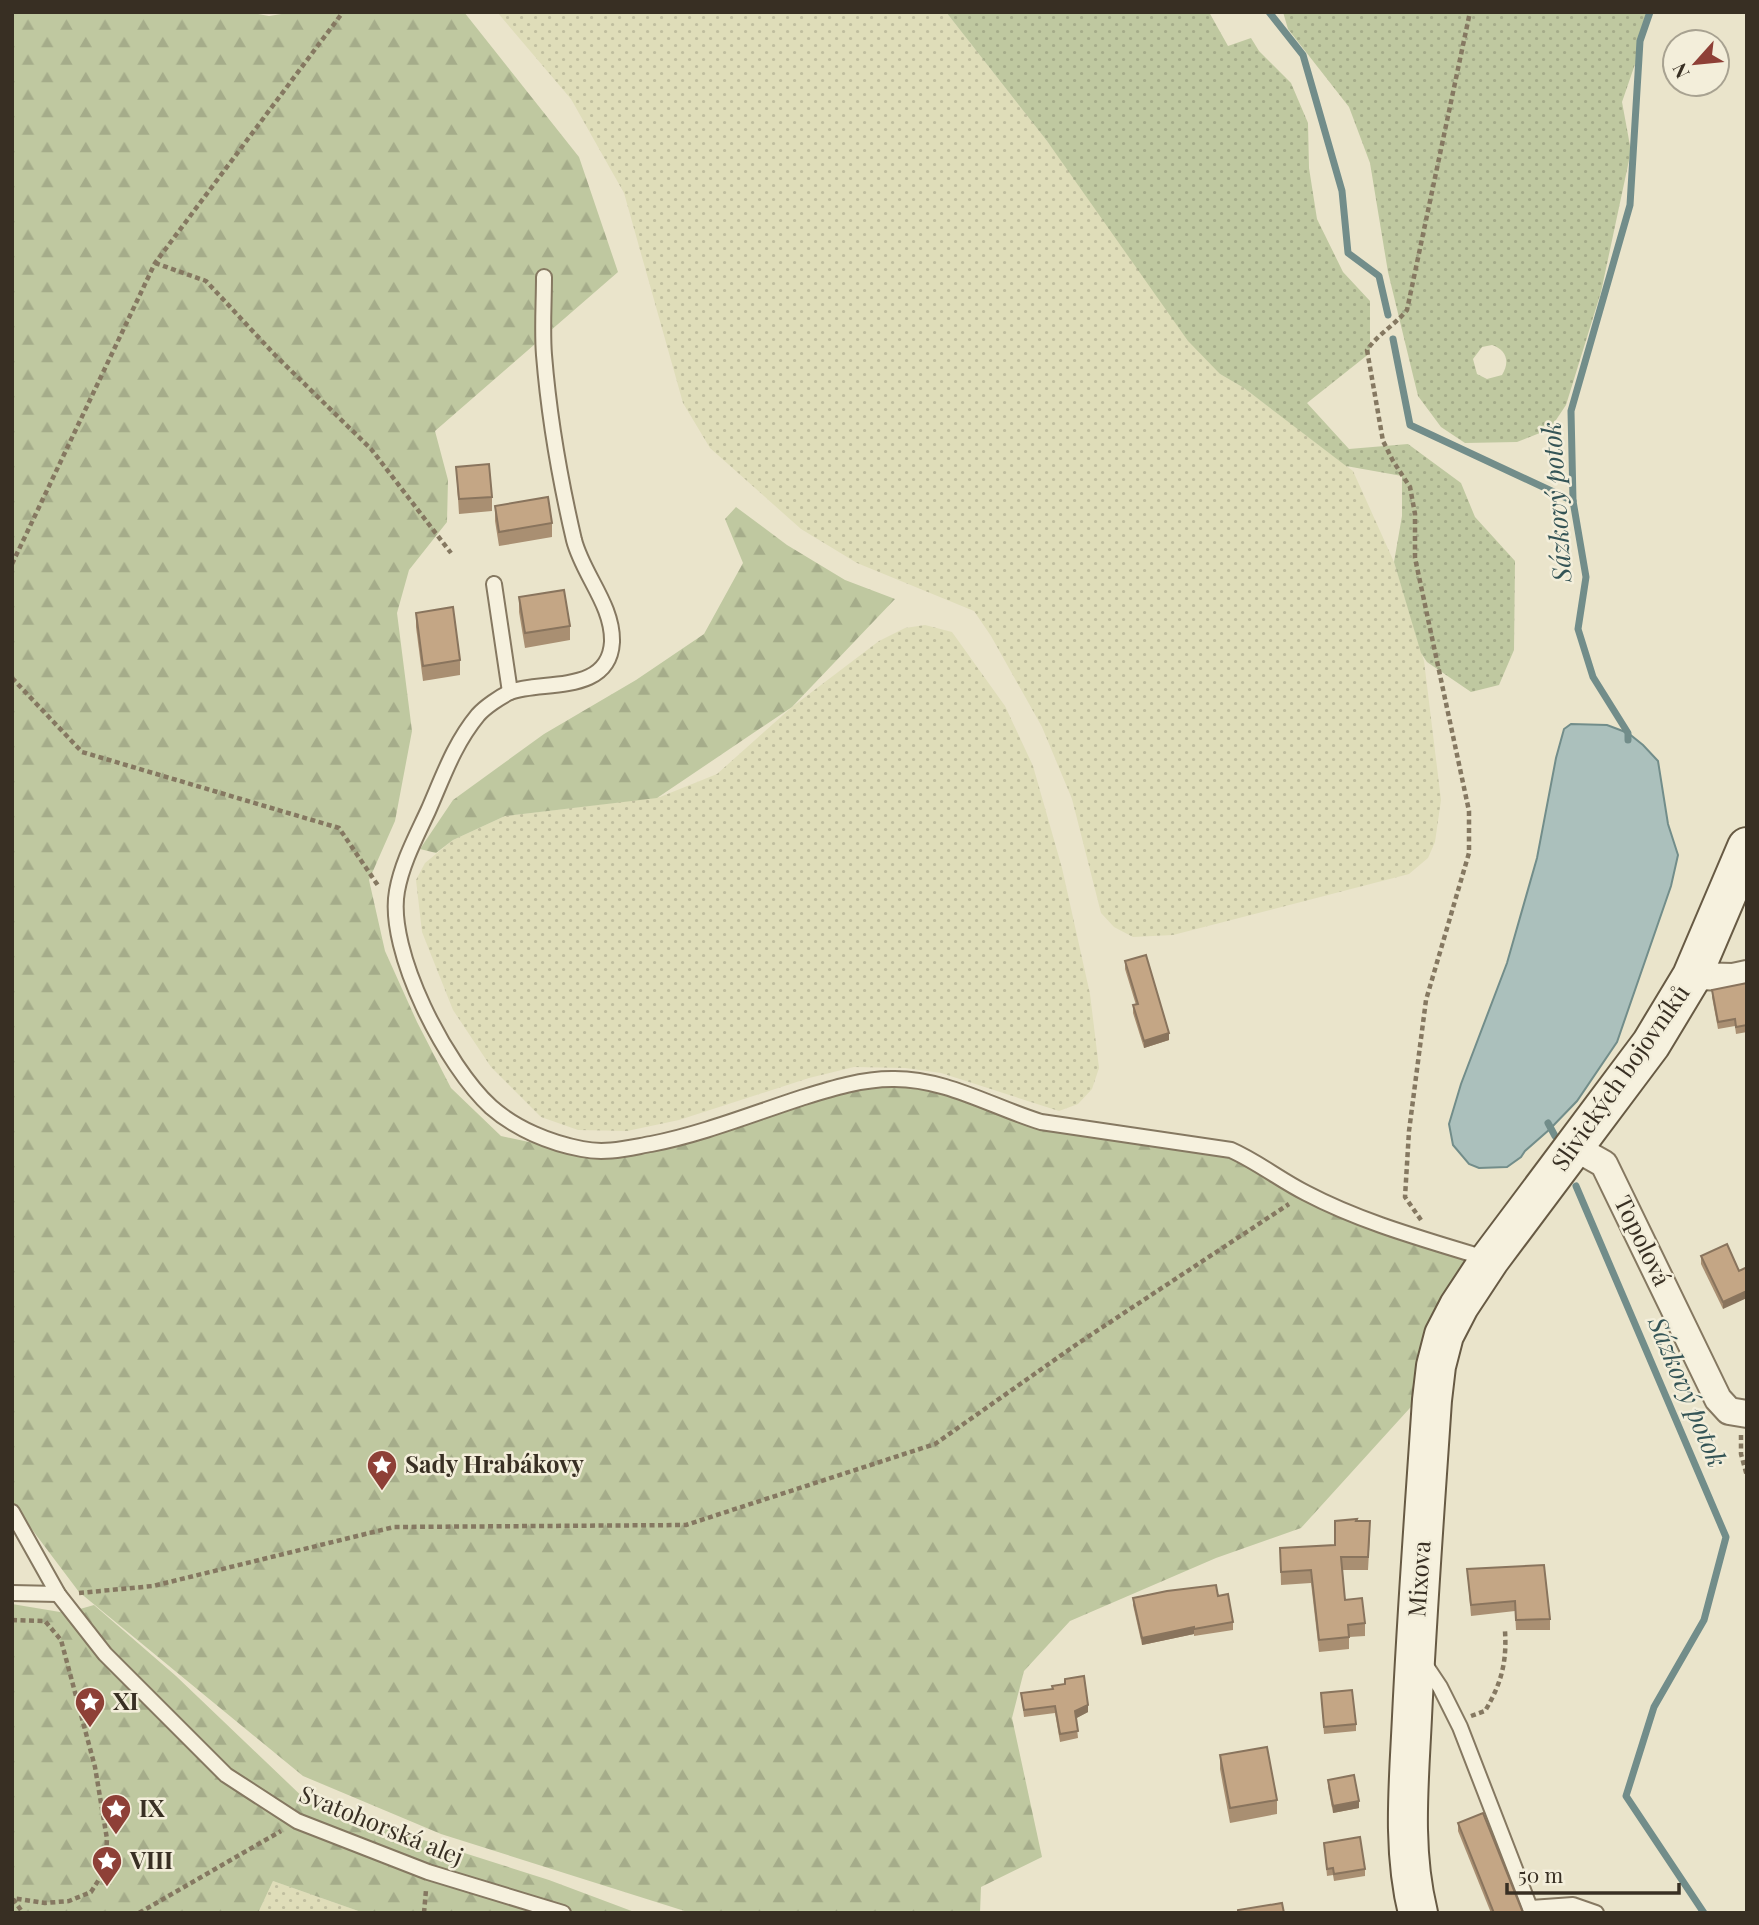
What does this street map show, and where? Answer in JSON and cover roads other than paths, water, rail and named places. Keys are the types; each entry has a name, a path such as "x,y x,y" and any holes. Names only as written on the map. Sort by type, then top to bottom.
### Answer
{"street":[{"name":"Slivických bojovníků","path":"1490,1259 1651,1044 1692,976 1747,847"},
{"path":"1692,976 1733,977 1747,974"},
{"name":"Topolová","path":"1574,1147 1604,1164 1718,1399 1729,1410 1744,1414"},
{"name":"Mixova","path":"1418,1913 1410,1884 1408,1833 1415,1650 1436,1366 1444,1335 1459,1306 1490,1259"}],"lane":[{"path":"544,277 544,354 554,432 575,544 589,579 602,600 610,622 612,645 604,665 590,676 573,684 510,692 482,711 456,745 408,857 397,892 396,929 406,966 440,1040 467,1081 494,1109 527,1131 559,1144 587,1150 614,1151 669,1140 836,1087 893,1079 923,1082 953,1089 1041,1122 1231,1150 1255,1160 1304,1193 1388,1228 1490,1259"},
{"path":"494,584 510,692"},
{"name":"Svatohorská alej","path":"12,1512 58,1594 105,1654 226,1775 297,1821 428,1872 563,1913"},
{"path":"12,1593 58,1594"},
{"path":"1415,1650 1440,1686 1457,1721 1532,1910 1573,1905 1596,1913"}],"waterway":[{"path":"1269,12 1303,55 1342,191 1348,253 1379,276 1388,315"},
{"name":"Sázkový potok","path":"1628,740 1628,733 1593,677 1578,629 1586,577 1573,501 1571,411 1630,205 1640,41 1650,12"},
{"path":"1393,339 1410,425 1573,501"},
{"name":"Sázkový potok","path":"1548,1123 1555,1136"},
{"name":"Sázkový potok","path":"1576,1186 1726,1537 1704,1620 1654,1707 1626,1796 1704,1913"}],"place":[{"name":"Sady Hrabákovy","path":"382,1492"},
{"name":"XI","path":"90,1729"},
{"name":"IX","path":"116,1836"},
{"name":"VIII","path":"107,1888"}]}
